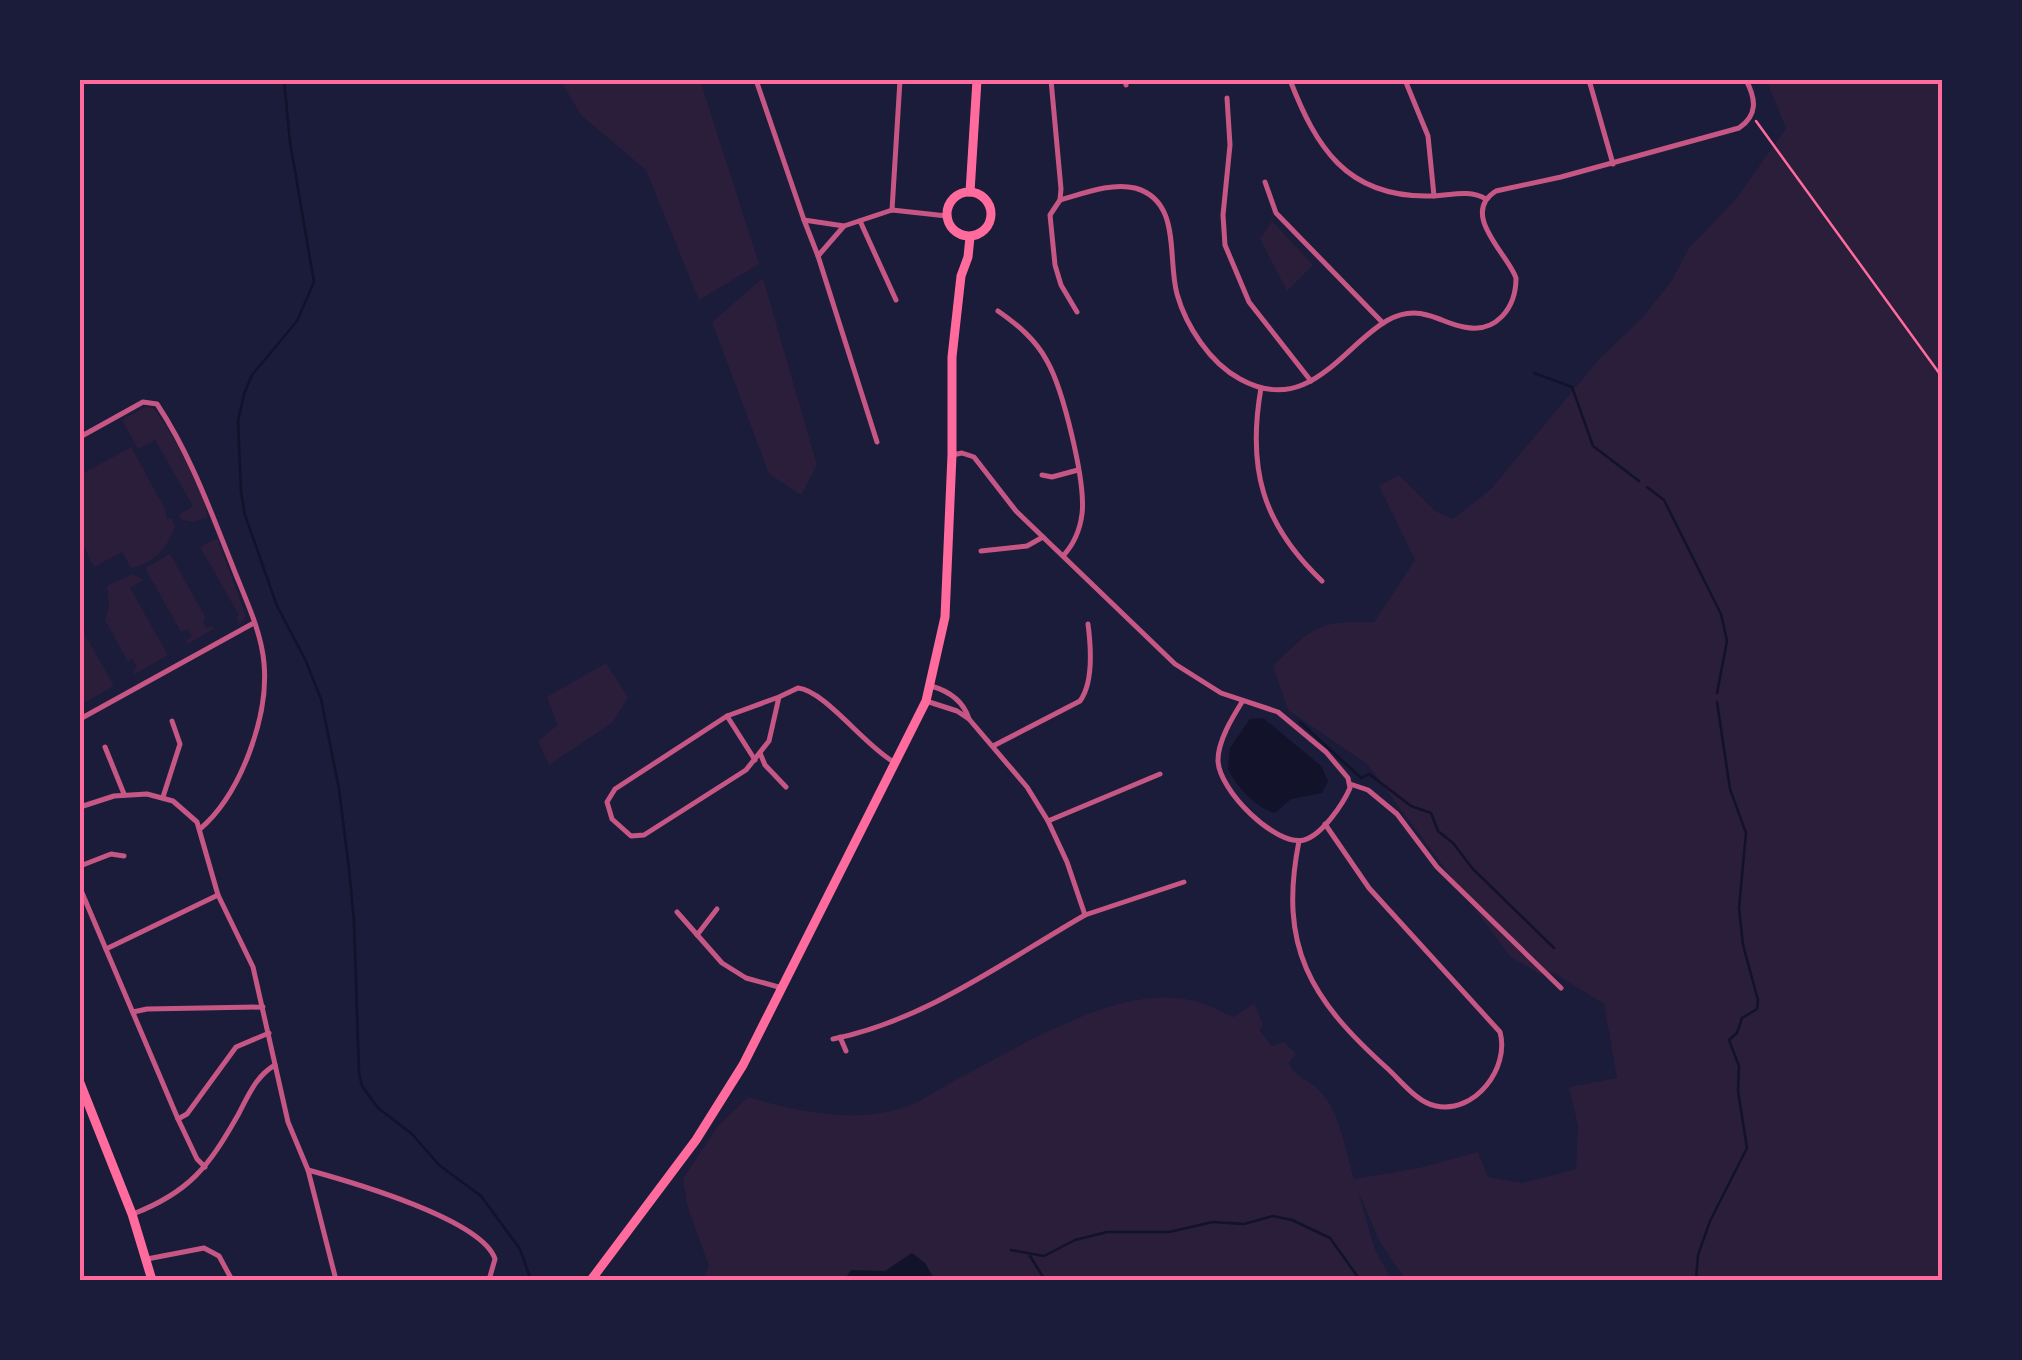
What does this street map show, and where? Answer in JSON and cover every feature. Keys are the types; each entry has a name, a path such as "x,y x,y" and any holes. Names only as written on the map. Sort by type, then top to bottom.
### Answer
{"main road":[{"path":"970,192 977,80"},
{"path":"970,192 984,198 991,212 986,228 970,236 954,231 946,216 950,202 970,192"},
{"path":"591,1280 719,1106 926,702 945,617 952,357 961,276 970,236"},
{"path":"80,1082 132,1214 152,1280"}],"street":[{"path":"756,80 818,256 876,442"},
{"path":"892,210 900,80"},
{"path":"1051,80 1060,200 1050,215 1055,265 1060,285 1077,312"},
{"path":"1290,80 1312,133 1339,166 1370,186 1392,193 1434,196 1473,192 1486,199"},
{"path":"1405,80 1428,136 1434,196"},
{"path":"1589,80 1613,164"},
{"path":"1060,200 1116,187 1136,188 1154,199 1170,224 1176,287 1192,326 1225,369 1261,388 1285,390 1311,381 1401,313 1419,312 1467,328 1496,322 1514,299 1516,278 1488,236 1486,199 1496,191 1613,164 1740,128 1750,118 1754,100 1746,80"},
{"path":"1227,98 1230,146 1222,215 1225,245 1249,302 1311,381"},
{"path":"1265,182 1276,213 1383,323"},
{"path":"804,220 844,226 892,210 946,216"},
{"path":"860,221 896,300"},
{"path":"818,256 844,226"},
{"path":"998,311 1032,339 1047,360 1059,391 1083,495 1075,541 1064,556"},
{"path":"1261,388 1255,454 1262,489 1274,520 1303,562 1322,580"},
{"path":"80,437 143,402 157,404 204,489 262,647 265,690 260,722 246,761 214,816 200,829"},
{"path":"952,454 974,457 1004,498 1175,664 1242,702 1278,712 1326,752 1350,784 1368,790 1397,814 1436,866 1560,988"},
{"path":"1042,475 1078,470"},
{"path":"981,551 1027,546 1042,537"},
{"path":"80,719 253,623"},
{"path":"992,746 1080,701 1086,693 1089,675 1088,624"},
{"path":"931,686 955,698 965,707 969,719"},
{"path":"779,697 769,741 746,770 644,836 631,836 612,818 607,802 616,789 726,716 798,688 814,693 874,749 897,763"},
{"path":"926,702 958,711 969,719 1027,787 1068,862 1085,916"},
{"path":"1242,702 1230,722 1218,758 1222,780 1240,806 1267,827 1299,841 1311,836 1325,824 1350,784"},
{"path":"726,716 754,760"},
{"path":"163,797 180,744 172,721"},
{"path":"105,746 124,794"},
{"path":"760,753 786,788"},
{"path":"1048,821 1160,774"},
{"path":"80,807 124,794 163,797 192,815 200,829 218,895 253,968 288,1122 308,1170 336,1280"},
{"path":"1299,841 1290,887 1291,910 1297,950 1314,985 1365,1048 1421,1099 1437,1106 1464,1103 1497,1070 1504,1048 1500,1032 1370,888 1325,824"},
{"path":"80,866 112,854 124,856"},
{"path":"846,1051 837,1038 878,1028 918,1011 1085,916 1184,882"},
{"path":"80,888 178,1119 197,1159 205,1167"},
{"path":"106,949 218,895"},
{"path":"697,936 718,909"},
{"path":"676,912 722,963 746,978 782,988"},
{"path":"133,1012 263,1007"},
{"path":"178,1119 186,1114 236,1047 269,1034"},
{"path":"132,1214 184,1189 205,1167 255,1083 275,1065"},
{"path":"308,1170 400,1198 487,1244 495,1259 489,1280"},
{"path":"147,1260 204,1248 218,1256 232,1280"}],"path":[{"path":"1750,118 1757,122 1942,377"}],"shaded area":[{"path":"560,80 700,80 759,264 699,300 646,170 581,115"},
{"path":"1766,80 1942,80 1942,1280 1406,1280 1380,1242 1358,1191 1375,1250 1392,1280 703,1280 709,1266 688,1208 683,1179 717,1127 748,1097 804,1111 842,1115 899,1109 1072,1021 1133,1001 1163,997 1190,1000 1234,1017 1254,1003 1263,1024 1259,1030 1272,1046 1284,1042 1296,1054 1289,1063 1292,1068 1318,1089 1332,1108 1354,1179 1419,1168 1478,1152 1488,1177 1522,1183 1576,1169 1578,1126 1569,1087 1617,1078 1604,1004 1554,973 1539,974 1510,956 1367,764 1288,710 1273,666 1317,629 1340,623 1374,622 1415,560 1379,486 1399,475 1435,511 1453,519 1490,490 1600,358 1642,318 1671,282 1689,248 1736,199 1786,128"},
{"path":"1272,221 1313,265 1287,291 1260,239"},
{"path":"763,278 817,465 801,495 769,474 712,322"},
{"path":"145,407 153,408 178,445 194,476 207,517 194,522 182,520 179,515 193,506 155,440 138,449 122,420"},
{"path":"131,447 167,519 172,518 175,527 164,548 147,562 131,568 122,552 94,567 80,539 80,475"},
{"path":"217,538 246,616 240,624 236,617 239,615 200,547"},
{"path":"170,554 206,618 206,628 213,629 188,644 186,641 192,636 187,629 181,632 145,568"},
{"path":"132,574 144,580 130,588 168,655 135,674 137,666 132,659 128,662 105,620 109,605 107,586"},
{"path":"80,626 114,686 80,705"},
{"path":"606,663 628,697 613,722 549,765 538,741 558,725 547,697"},
{"path":"1263,718 1321,766 1328,781 1322,793 1291,799 1275,813 1247,796 1228,769 1230,748 1250,719"},
{"path":"912,1253 925,1263 935,1280 844,1280 851,1270 885,1271"}],"waterway":[{"path":"284,80 290,142 314,282 297,321 252,375 244,394 238,421 241,492 245,515 277,606 321,699 339,789 349,869 359,1073 362,1086 378,1108 412,1134 439,1165 481,1196 520,1249 531,1280"},
{"path":"1534,373 1572,387 1593,446 1639,481"},
{"path":"1647,487 1664,500 1721,614 1727,641 1717,693"},
{"path":"1696,1280 1698,1255 1710,1221 1747,1148 1738,1091 1739,1066 1729,1040 1737,1033 1742,1018 1757,1009 1758,1000 1743,945 1739,908 1746,833 1730,789 1717,702"},
{"path":"1300,722 1361,778 1369,774 1411,806 1431,813 1438,831 1554,948"},
{"path":"1011,1250 1044,1256 1075,1240 1107,1232 1169,1232 1213,1222 1244,1224 1273,1216 1292,1220 1330,1238 1360,1280"},
{"path":"1030,1256 1045,1280"}]}
